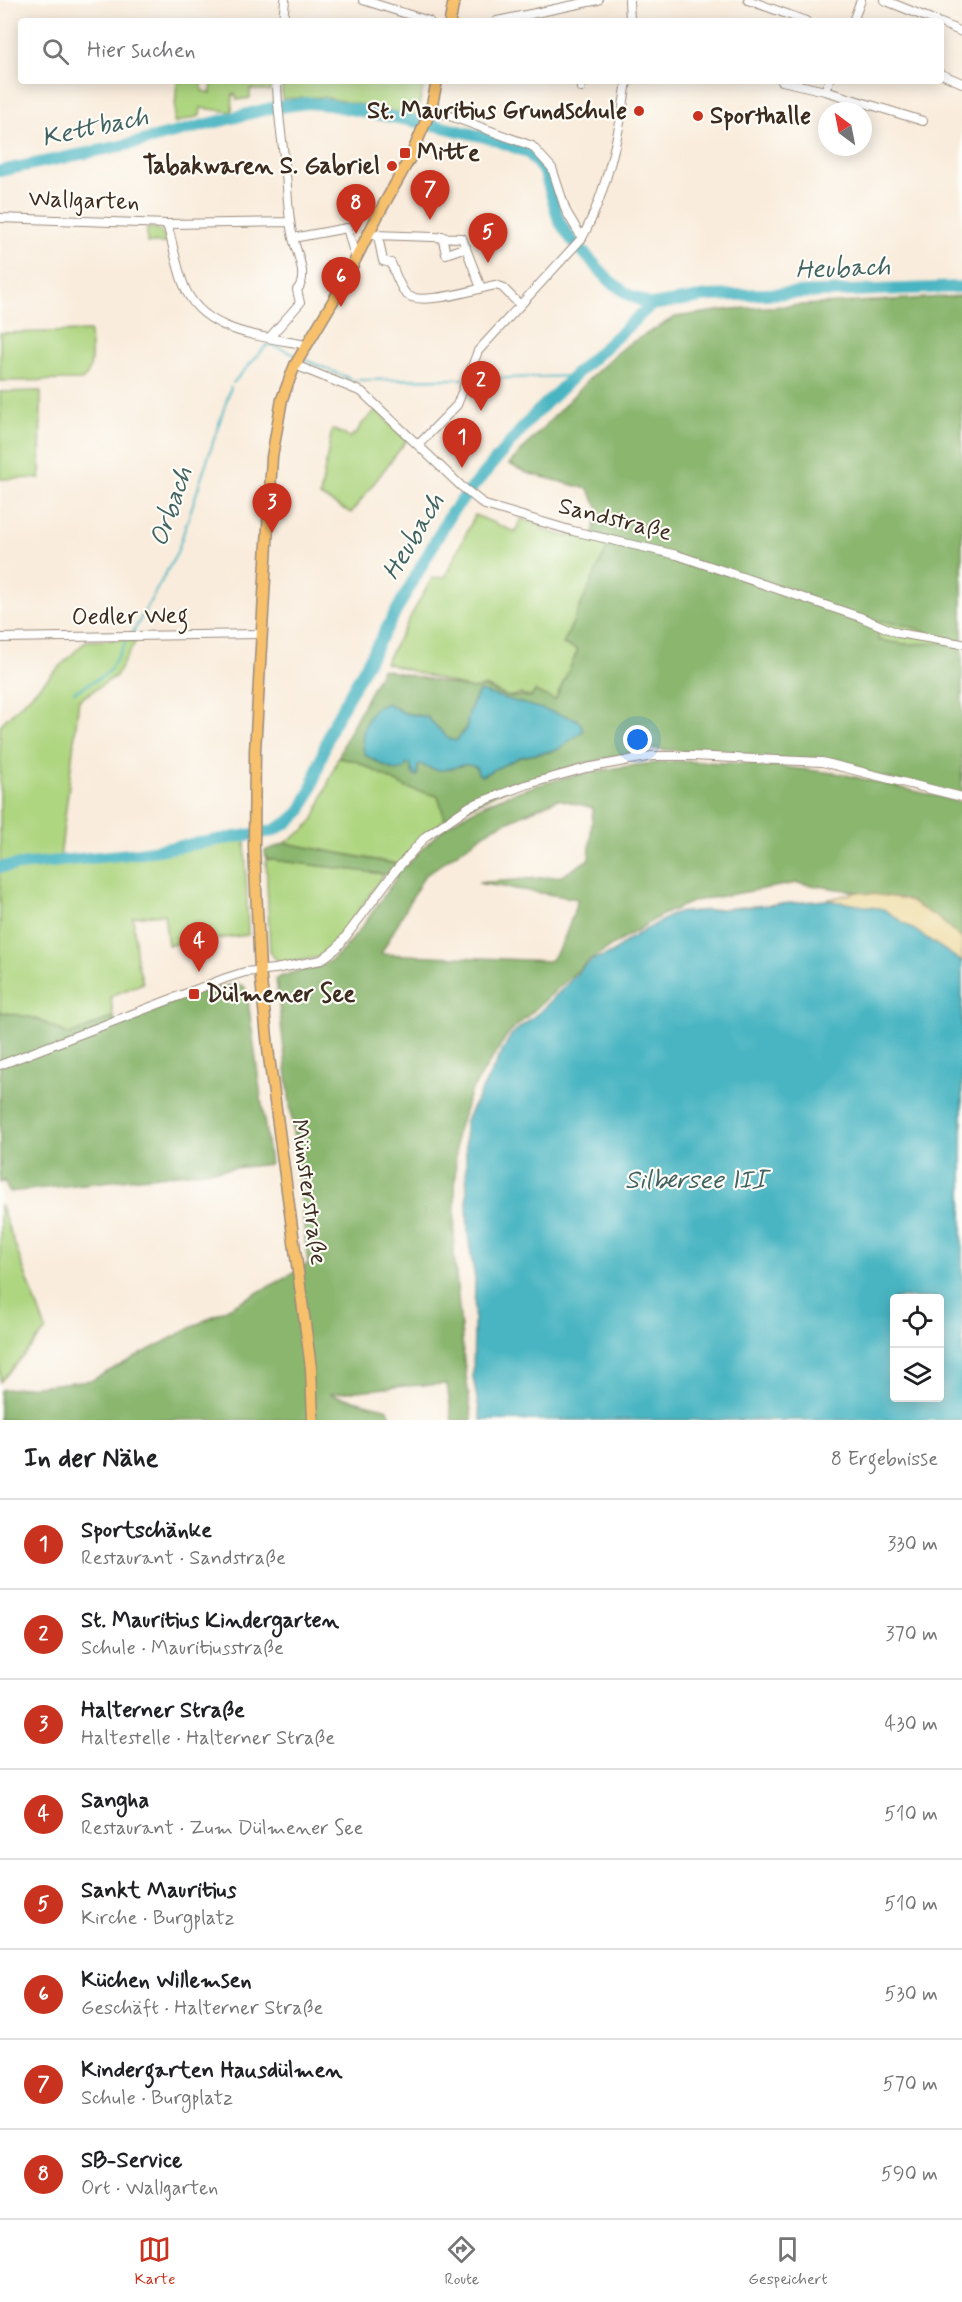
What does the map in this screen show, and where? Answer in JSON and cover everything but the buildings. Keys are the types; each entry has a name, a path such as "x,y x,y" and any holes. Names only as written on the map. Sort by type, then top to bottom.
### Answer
{"main road":[{"path":"451,18 454,0"},
{"name":"Münsterstraße","path":"313,1420 311,1368 269,1058 260,970 254,848 261,634 272,457 282,399 300,356 356,260 374,234 430,112 435,84"}],"street":[{"path":"283,18 285,0"},
{"path":"363,0 420,18"},
{"path":"511,18 598,0"},
{"path":"629,0 630,18"},
{"path":"748,0 798,18"},
{"path":"854,18 861,0"},
{"path":"884,0 929,18"},
{"path":"944,24 962,32"},
{"path":"944,75 962,83"},
{"path":"270,337 300,303 297,290 303,278 289,222 277,84"},
{"path":"418,445 458,405 478,351 581,240 592,220 617,136 626,84"},
{"path":"795,84 825,91 923,122"},
{"path":"825,91 828,84"},
{"path":"430,112 532,146 552,168 566,211 581,240"},
{"name":"Wallgarten","path":"0,218 167,224 289,222"},
{"name":"Wallgarten","path":"167,224 182,283 198,307 219,324 231,329 270,337 300,356"},
{"path":"293,238 347,228 356,260"},
{"path":"481,288 462,238 374,234 383,261 391,264 405,293 412,299 429,299 481,288 495,285 502,287 520,305"},
{"path":"442,236 446,254 466,247"},
{"name":"Sandstraße","path":"300,356 362,392 461,486 485,505 573,531 677,555 860,617 898,633 962,644"},
{"name":"Oedler Weg","path":"0,638 261,634"},
{"path":"0,1065 192,990 240,974 321,960 337,948 396,870 426,836 470,806 525,785 586,768 652,756 822,762 962,797"}],"green space":[{"path":"177,84 202,84 202,91 211,93 212,84 271,84 270,91 250,89 250,98 237,100 236,95 233,94 232,112 201,108 200,116 174,123"},
{"path":"282,84 423,84 417,116 322,97 282,99"},
{"path":"147,228 160,231 166,243 147,243"},
{"path":"962,296 962,797 822,762 653,749 545,774 506,789 445,819 438,796 407,788 356,761 338,758 382,669 472,689 488,688 509,697 531,697 535,691 555,700 578,650 563,644 609,544 607,539 593,536 599,509 588,489 527,473 509,464 589,379 627,345 675,317 732,309","holes":["863,618 909,626 957,643 903,644 878,640 879,626","473,700 550,752 520,757 481,776 476,767 471,764 459,766 420,764 418,773 412,772 410,764 387,767 365,755 362,742 364,730 375,708 391,705 404,713 427,717 449,739 456,741 466,729"]},
{"path":"90,331 89,372 81,380 0,381 0,333"},
{"path":"41,391 40,478 0,479 0,392"},
{"path":"376,410 407,440 351,513 320,496 332,429 351,438"},
{"path":"475,515 515,532 521,519 540,524 543,530 609,544 563,644 578,650 555,701 520,694 508,697 486,686 472,689 385,663 432,578 445,577"},
{"path":"860,617 909,626 960,643 903,644 877,640"},
{"path":"137,639 116,676 79,700 60,858 0,863 0,725 86,641"},
{"path":"338,758 356,761 407,788 438,796 445,819 398,864 285,843 304,830 314,819"},
{"path":"674,761 758,764 842,774 962,802 962,939 938,918 906,899 797,883 694,901 660,916 589,960 508,1034 470,1093 456,1137 454,1254 472,1420 452,1420 447,1384 329,1394 388,1409 392,1420 0,1420 0,1390 92,1380 308,1264 276,979 320,966 333,959 358,932 397,877 266,859 265,851 285,843 406,866 442,830 466,814 493,801 553,781","holes":["558,799 593,808 589,859 562,876 478,883 578,899 563,941 549,961 381,954 424,876 493,828"]},
{"path":"245,839 248,935 168,945 164,914 133,917 137,962 143,983 111,996 113,1017 70,1035 34,1018 0,1012 0,872 146,857"},
{"path":"266,859 384,874 334,947 320,957 281,964 270,953"},
{"path":"235,984 244,986 247,993 270,1164 9,1192 4,1181 0,1183 0,1012 34,1018 70,1035 113,1017 117,1023 199,992"},
{"path":"0,1204 46,1330 0,1382"}],"sand":[{"path":"858,892 906,899 938,918 962,939 962,962 883,909 826,900"}],"water":[{"path":"479,691 576,719 583,731 557,750 520,757 481,776 476,767 469,765 439,770 420,764 417,776 414,776 410,764 396,771 365,755 362,742 364,730 375,708 387,703 404,713 427,717 449,739 456,741 466,729 469,712"},
{"name":"Silbersee III","path":"826,900 883,909 962,962 962,1420 481,1420 473,1377 475,1279 468,1236 465,1122 511,1035 544,1008 583,967 594,959 612,953 629,939 675,913"}],"waterway":[{"name":"Kettbach","path":"0,171 135,143 271,108 308,103 330,105 434,125 493,139 529,153 545,173 559,221 571,239 610,281 629,295 651,305"},
{"name":"Heubach","path":"0,867 140,853 272,831 287,823 300,812 310,792 331,728 451,513 531,418 651,305 708,296 962,287"},
{"name":"Orbach","path":"233,383 267,345 273,345 295,355"},
{"name":"Orbach","path":"303,359 353,380 464,379"},
{"name":"Orbach","path":"472,379 574,376"},
{"name":"Orbach","path":"132,634 177,553 231,387"},
{"name":"Orbach","path":"74,692 109,671 126,642"}],"place":[{"name":"St. Mauritius Grundschule","path":"639,111"},
{"name":"Sporthalle","path":"698,116"},
{"name":"Mitte","path":"405,153"},
{"name":"Tabakwaren S. Gabriel","path":"392,166"},
{"name":"Kindergarten Hausdülmen","path":"430,220"},
{"name":"SB-Service","path":"356,234"},
{"name":"Sankt Mauritius","path":"488,263"},
{"name":"Küchen Willemsen","path":"341,307"},
{"name":"St. Mauritius Kindergarten","path":"481,411"},
{"name":"Sportschänke","path":"462,468"},
{"name":"Halterner Straße","path":"272,533"},
{"name":"Sangha","path":"199,972"},
{"name":"Dülmener See","path":"194,994"}]}
